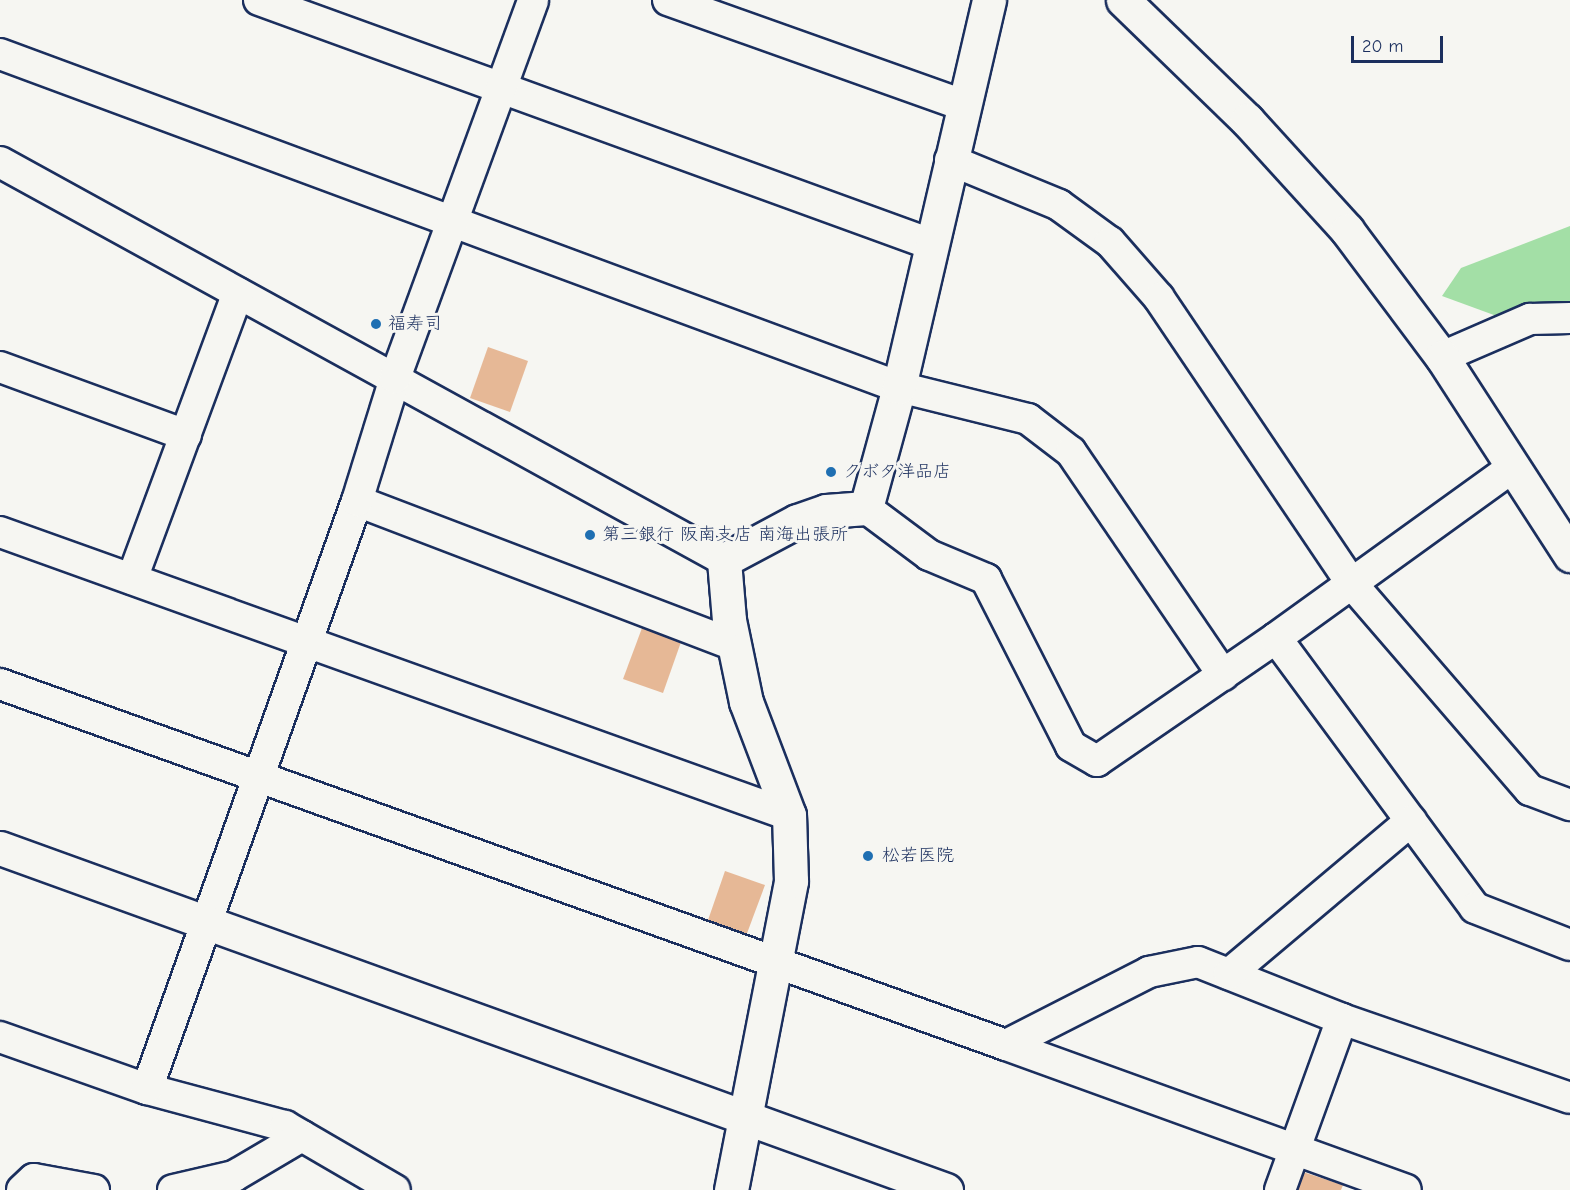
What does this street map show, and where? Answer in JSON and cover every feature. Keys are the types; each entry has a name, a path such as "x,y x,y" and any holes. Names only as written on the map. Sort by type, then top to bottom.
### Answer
{"street":[{"path":"258,0 931,244"},
{"path":"147,1089 305,640 357,501 394,378 455,221 533,0"},
{"path":"668,0 963,105"},
{"path":"866,508 899,387 989,0"},
{"path":"1123,0 1247,120 1347,230 1442,357 1570,555"},
{"path":"0,54 287,163 455,221 899,387 1028,419 1071,452 1223,675"},
{"path":"950,160 1059,206 1110,242 1159,298 1353,584 1530,790 1570,804"},
{"path":"0,162 724,560"},
{"path":"132,579 238,293"},
{"path":"1442,357 1530,319 1570,318"},
{"path":"0,368 186,435"},
{"path":"724,560 797,521 826,512 866,508 929,555 986,579 1071,746 1097,761 1353,584 1513,467"},
{"path":"357,501 734,645"},
{"path":"0,532 789,815"},
{"path":"724,560 734,645 746,702 789,815 791,881 777,961 743,1115 731,1190"},
{"path":"1276,638 1475,908 1570,945"},
{"path":"0,684 257,779 777,961 1406,1190"},
{"path":"1229,974 1411,821"},
{"path":"0,848 946,1190"},
{"path":"1006,1045 1149,972 1198,962 1342,1019 1570,1098"},
{"path":"1280,1190 1342,1019"},
{"path":"0,1037 147,1089 285,1126 393,1190"},
{"path":"173,1190 234,1176 303,1136"},
{"path":"22,1190 34,1179 94,1190"}],"green space":[{"path":"1570,226 1570,307 1513,322 1442,296 1461,268"}],"building":[{"path":"488,347 528,361 510,412 470,398"},
{"path":"642,628 681,642 663,693 623,679"},
{"path":"725,871 765,885 746,936 707,923"},
{"path":"1303,1172 1343,1185 1341,1190 1297,1190"}],"place":[{"name":"福寿司","path":"376,324"},
{"name":"クボタ洋品店","path":"831,472"},
{"name":"第三銀行 阪南支店 南海出張所","path":"590,535"},
{"name":"松若医院","path":"868,856"}]}
